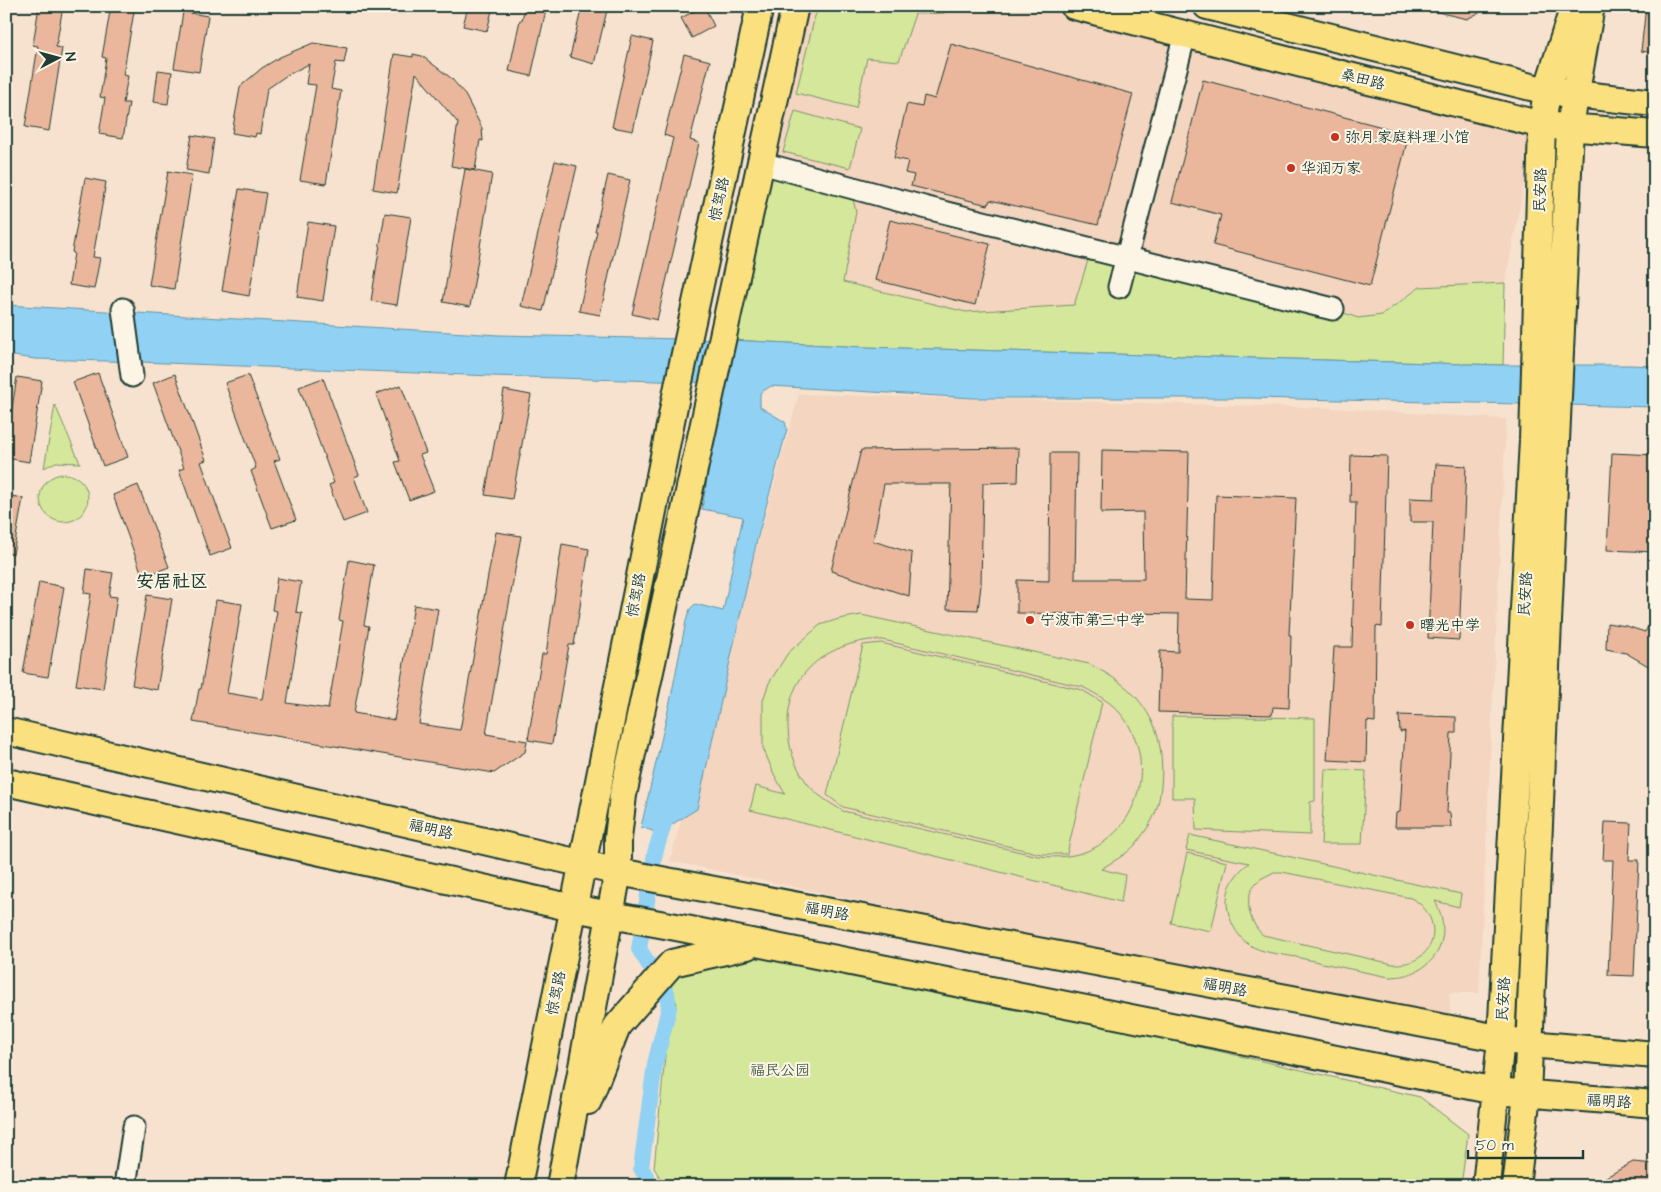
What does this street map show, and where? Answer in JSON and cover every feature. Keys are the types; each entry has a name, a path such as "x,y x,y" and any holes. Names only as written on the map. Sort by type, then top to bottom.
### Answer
{"main road":[{"name":"惊驾路","path":"518,1186 677,391 760,6"},
{"name":"惊驾路","path":"560,1186 618,872 618,838 623,794 795,6"},
{"name":"桑田路","path":"1074,6 1542,124 1655,134"},
{"path":"1207,6 1547,91 1655,103"},
{"name":"民安路","path":"1548,356 1542,124 1547,91 1574,6"},
{"name":"民安路","path":"1516,1186 1528,1095 1530,1044 1548,356 1570,126 1591,6"},
{"name":"民安路","path":"1486,1186 1501,1039 1545,440"},
{"name":"福明路","path":"6,731 618,872 1501,1039 1530,1044 1655,1055"},
{"name":"福明路","path":"6,782 573,908 611,914 1496,1091 1655,1104"},
{"path":"566,1157 617,1026 664,970 672,962 757,943"}],"street":[{"path":"1119,288 1185,34"},
{"path":"761,163 931,210 1333,309"},
{"path":"123,309 132,376"},
{"path":"126,1186 134,1126"}],"shaded area":[{"path":"803,6 1049,6 1534,131 1505,283 1420,287 1382,315 1358,318 1333,309 1317,318 1298,308 1089,257 1074,306 966,312 843,282 856,212 760,190"},
{"name":"宁波市第三中学","path":"799,394 1331,408 1506,419 1479,993 1449,993 1451,1019 1153,962 670,861"}],"green space":[{"path":"820,6 946,6 944,13 915,14 899,61 867,58 856,108 796,93 815,16"},
{"path":"795,111 860,129 850,168 783,152"},
{"path":"775,175 853,199 856,212 843,282 966,312 1074,305 1089,257 1298,308 1317,318 1333,309 1358,318 1382,315 1420,287 1505,283 1503,365 864,347 731,340 760,190"},
{"path":"55,405 80,463 56,462 44,468"},
{"path":"64,474 73,476 81,481 86,489 88,498 86,507 81,515 73,520 64,522 55,520 47,515 42,507 40,498 42,489 47,481 55,476"},
{"path":"861,615 1089,664 1118,681 1133,694 1147,712 1157,733 1161,754 1162,777 1159,800 1152,820 1131,849 1101,869 1125,875 1121,902 750,810 756,786 785,794 763,748 763,700 769,683 788,653 820,625","holes":["869,640 883,640 1083,687 1108,702 1120,713 1131,730 1138,748 1141,768 1139,787 1133,805 1124,822 1111,837 1094,848 1066,856 1045,857 843,811 824,798 811,787 795,763 789,741 788,725 789,708 794,692 801,678 822,657 836,649 852,644"]},
{"path":"881,643 1082,690 1102,702 1067,854 1041,854 843,807 827,795 863,645"},
{"path":"1172,716 1315,718 1315,801 1310,802 1310,835 1196,830 1195,798 1172,798"},
{"path":"1325,769 1366,771 1362,844 1321,844"},
{"path":"1190,835 1461,894 1459,907 1435,901 1441,915 1443,929 1441,942 1436,954 1418,971 1404,975 1389,977 1271,953 1248,944 1234,927 1228,911 1227,898 1230,886 1240,871 1249,863 1186,850","holes":["1274,872 1411,898 1419,903 1430,917 1433,934 1431,943 1427,950 1417,959 1407,963 1393,964 1263,935 1254,924 1249,910 1252,888 1261,879"]},
{"path":"1187,853 1227,862 1211,931 1171,923"},
{"name":"福民公园","path":"757,946 1420,1097 1468,1134 1461,1186 665,1186 654,1168 667,1036 677,1004 665,973"}],"water":[{"path":"6,305 499,335 731,340 864,347 1503,365 1655,366 1655,407 1249,398 973,398 771,386 760,393 760,407 785,422 787,429 757,540 697,809 658,833 641,827 670,702 686,621 690,609 695,604 723,611 743,517 702,509 723,383 35,359 6,355"}],"building":[{"path":"39,6 63,6 56,47 62,48 49,131 25,127 38,46 33,45"},
{"path":"111,6 135,6 123,75 128,76 123,103 129,103 123,138 99,134 105,98 100,97 106,58 102,57"},
{"path":"468,6 493,6 487,31 463,26"},
{"path":"525,6 547,6 531,76 509,71 520,20 522,20"},
{"path":"582,6 608,6 594,64 570,57"},
{"path":"704,6 714,26 692,38 681,18"},
{"path":"1433,6 1492,6 1467,19 1433,11"},
{"path":"1646,6 1655,6 1655,53 1641,51"},
{"path":"183,12 208,16 199,72 174,68"},
{"path":"632,36 653,41 633,131 612,127"},
{"path":"313,43 347,48 344,63 336,62 331,89 341,91 326,184 300,180 316,85 306,84 309,64 287,75 267,89 260,134 256,133 255,137 232,133 240,88 243,84 262,68 280,57"},
{"path":"951,44 1133,94 1098,225 990,200 988,205 911,186 914,175 905,173 908,161 894,158 907,104 922,107 924,96 935,99"},
{"path":"394,54 413,57 413,54 422,56 451,78 464,93 482,128 483,141 480,140 475,170 451,166 458,123 416,73 397,193 373,189"},
{"path":"684,54 710,61 690,140 699,143 657,320 632,314 673,138 664,135"},
{"path":"158,70 172,72 168,104 154,102"},
{"name":"华润万家","path":"1203,80 1409,134 1370,286 1213,245 1221,215 1172,202"},
{"path":"192,135 214,139 209,174 186,170"},
{"path":"555,161 577,166 543,311 521,306"},
{"path":"465,169 492,174 470,307 443,302"},
{"path":"168,171 192,175 174,289 149,285"},
{"path":"608,175 630,180 600,315 579,311"},
{"path":"85,178 106,182 93,257 100,258 94,289 69,285 74,253 72,252"},
{"path":"239,189 266,193 249,296 222,291"},
{"path":"385,213 411,217 397,305 371,301"},
{"path":"890,220 990,244 975,305 875,280"},
{"path":"308,222 334,226 323,301 297,297"},
{"path":"98,373 128,457 103,466 73,382"},
{"path":"175,374 206,460 201,462 232,548 210,556 179,470 184,468 153,383"},
{"path":"248,375 280,459 274,461 296,520 272,528 251,471 256,468 225,383"},
{"path":"17,377 42,381 29,462 6,458 6,445"},
{"path":"323,378 359,475 354,477 367,513 343,522 329,485 334,483 299,387"},
{"path":"401,385 426,453 420,455 434,491 409,500 395,462 400,461 376,394"},
{"path":"504,390 531,395 512,499 485,495"},
{"path":"1019,448 1018,482 983,483 981,585 978,610 947,609 951,484 884,484 873,541 912,553 909,596 831,571 861,450"},
{"path":"1102,450 1189,452 1185,599 1213,600 1216,495 1296,498 1289,635 1291,635 1289,708 1273,707 1272,715 1158,712 1160,651 1178,652 1179,614 1133,613 1133,619 1093,619 1093,614 1017,613 1017,580 1049,581 1050,453 1077,453 1075,579 1144,579 1143,512 1101,513"},
{"path":"1612,453 1655,455 1655,552 1607,550"},
{"path":"1351,455 1387,456 1382,627 1376,626 1375,722 1367,721 1366,762 1327,760 1334,647 1352,647 1356,502 1350,502"},
{"path":"1436,464 1466,466 1459,640 1428,638 1433,522 1410,522 1410,498 1434,499"},
{"path":"138,485 169,567 143,577 113,495"},
{"path":"6,495 23,498 13,554 6,553"},
{"path":"496,532 521,536 486,734 527,741 525,752 494,773 193,722 199,689 201,689 216,600 242,604 227,693 262,699 277,611 272,610 277,578 301,582 296,612 302,613 287,703 328,709 343,621 339,620 349,560 374,565 364,625 369,626 354,713 394,720 414,605 438,609 419,724 460,730"},
{"path":"562,544 589,549 574,645 569,645 552,744 528,740 542,654 546,654"},
{"path":"87,569 113,573 109,596 117,597 103,689 76,685 91,594 84,593"},
{"path":"39,582 64,587 48,677 23,673"},
{"path":"147,595 172,599 157,690 132,685"},
{"path":"1655,614 1655,670 1626,653 1606,649 1607,623 1645,632"},
{"path":"1399,715 1456,717 1456,733 1451,733 1447,813 1450,813 1451,827 1395,827 1396,813 1400,812 1405,731 1400,732"},
{"path":"1605,822 1631,823 1629,860 1639,860 1634,976 1608,975 1613,860 1603,860"},
{"path":"1633,1162 1655,1164 1655,1186 1590,1186"}],"waterway":[{"path":"652,1186 641,1168 655,1064 669,1008 667,993 639,949 655,853 668,811"}],"place":[{"name":"弥月.家庭料理.小馆","path":"1335,137"},
{"name":"华润万家","path":"1291,168"},
{"name":"宁波市第三中学","path":"1030,620"},
{"name":"曙光中学","path":"1410,625"}],"district":[{"name":"安居社区","path":"172,581"}]}
